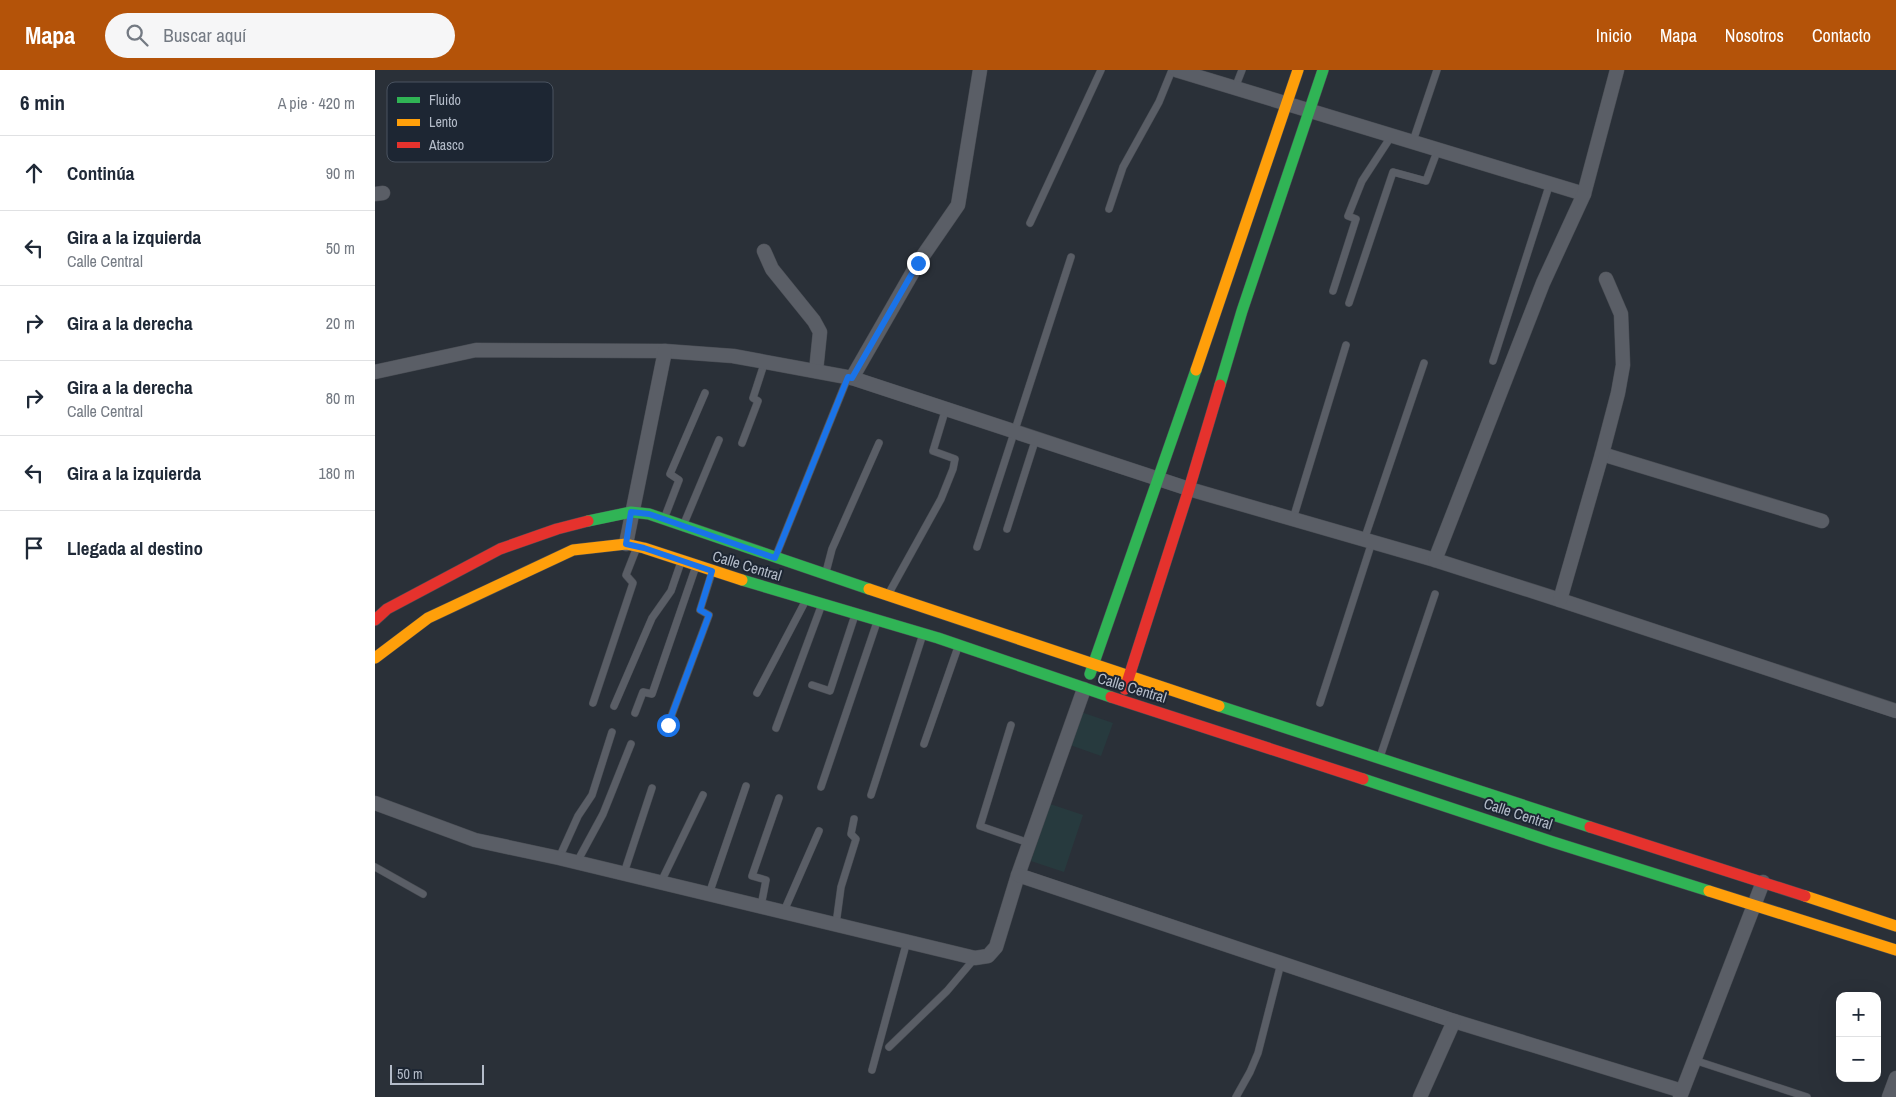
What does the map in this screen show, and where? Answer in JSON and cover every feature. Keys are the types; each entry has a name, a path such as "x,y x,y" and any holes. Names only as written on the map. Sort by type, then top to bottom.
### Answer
{"street":[{"path":"850,377 918,263 958,205 980,70"},
{"path":"1176,70 1208,75 1235,88 1584,194"},
{"path":"375,803 475,840 624,873 975,958 988,956 996,947 1029,843 1159,478 1298,70"},
{"path":"1121,700 1189,489 1243,311 1323,70"},
{"path":"1435,560 1543,283 1584,194 1617,70"},
{"path":"764,251 772,269 814,321 820,332 816,371"},
{"path":"1560,600 1602,454 1618,393 1623,365 1621,314 1606,279"},
{"path":"375,372 476,350 665,351 733,356 850,377 1189,489 1435,560 1896,711"},
{"path":"632,545 631,512 665,351"},
{"path":"1602,454 1822,521"},
{"name":"Calle Central","path":"375,620 387,609 500,549 557,529 631,512 649,514 888,596 942,627 1094,663 1129,677 1896,926"},
{"name":"Calle Central","path":"375,658 428,618 573,550 607,545 632,545 806,600 923,634 942,627"},
{"name":"Calle Central","path":"942,627 959,645 1084,689 1754,906 1896,950"},
{"path":"1018,875 1681,1094 1763,882"},
{"path":"1420,1097 1454,1020"},
{"path":"1889,1097 1896,1078"}],"lane":[{"path":"1030,223 1101,70"},
{"path":"1109,209 1123,167 1159,102 1172,70"},
{"path":"1235,88 1242,70"},
{"path":"1413,141 1437,70"},
{"path":"1333,291 1356,219 1349,216 1362,182 1392,135"},
{"path":"1349,303 1393,172 1426,182 1438,149"},
{"path":"1493,361 1550,183"},
{"path":"977,547 1071,257"},
{"path":"1293,519 1346,345"},
{"path":"743,443 758,401 753,398 765,362"},
{"path":"1319,702 1424,363"},
{"path":"775,558 850,377"},
{"path":"664,519 679,480 670,474 705,393"},
{"path":"888,596 941,499 953,470 955,459 933,451 946,408"},
{"path":"1007,529 1036,438"},
{"path":"683,526 719,440"},
{"path":"825,575 832,549 879,444"},
{"path":"593,703 633,583 627,575 632,545"},
{"path":"614,706 653,618 671,591 681,560"},
{"path":"635,712 643,692 653,694 697,566"},
{"path":"668,725 709,615 700,610 712,571"},
{"path":"1379,758 1435,594"},
{"path":"757,693 806,600"},
{"path":"777,728 821,604"},
{"path":"812,685 830,691 855,614"},
{"path":"821,788 877,620"},
{"path":"871,795 923,634"},
{"path":"924,744 959,645"},
{"path":"1011,725 980,826 1029,843"},
{"path":"559,858 592,794 612,732"},
{"path":"577,862 603,814 631,744"},
{"path":"709,894 746,786"},
{"path":"624,873 653,788"},
{"path":"661,882 703,795"},
{"path":"761,906 766,880 753,876 779,798"},
{"path":"836,924 841,887 856,839 851,834 854,819"},
{"path":"784,912 819,831"},
{"path":"375,867 423,894"},
{"path":"872,1070 907,941"},
{"path":"889,1047 947,991 975,958"},
{"path":"1236,1097 1258,1053 1281,963"},
{"path":"1694,1060 1807,1097"}],"green space":[{"path":"1081,712 1113,723 1101,756 1070,745"},
{"path":"1050,804 1083,815 1064,872 1031,861"}],"traffic: fast":[{"path":"1220,385 1242,311 1323,70"},
{"path":"1090,674 1196,370"},
{"path":"588,521 631,512 649,514 869,589"},
{"path":"742,580 938,638 1111,697"},
{"path":"1219,706 1590,827"},
{"path":"1363,779 1709,891"}],"traffic: slow":[{"path":"1196,370 1298,70"},
{"path":"375,658 428,618 573,550 626,544 644,548 742,580"},
{"path":"869,589 1219,706"},
{"path":"1709,891 1896,950"},
{"path":"1805,896 1896,926"}],"traffic: jam":[{"path":"1125,689 1220,385"},
{"path":"375,620 387,609 500,549 557,529 588,521"},
{"path":"1111,697 1363,779"},
{"path":"1590,827 1805,896"}],"route":[{"path":"668,725 709,615 700,610 712,571 644,548 626,544 631,512 649,514 775,558 848,377 852,378 918,263"}]}
